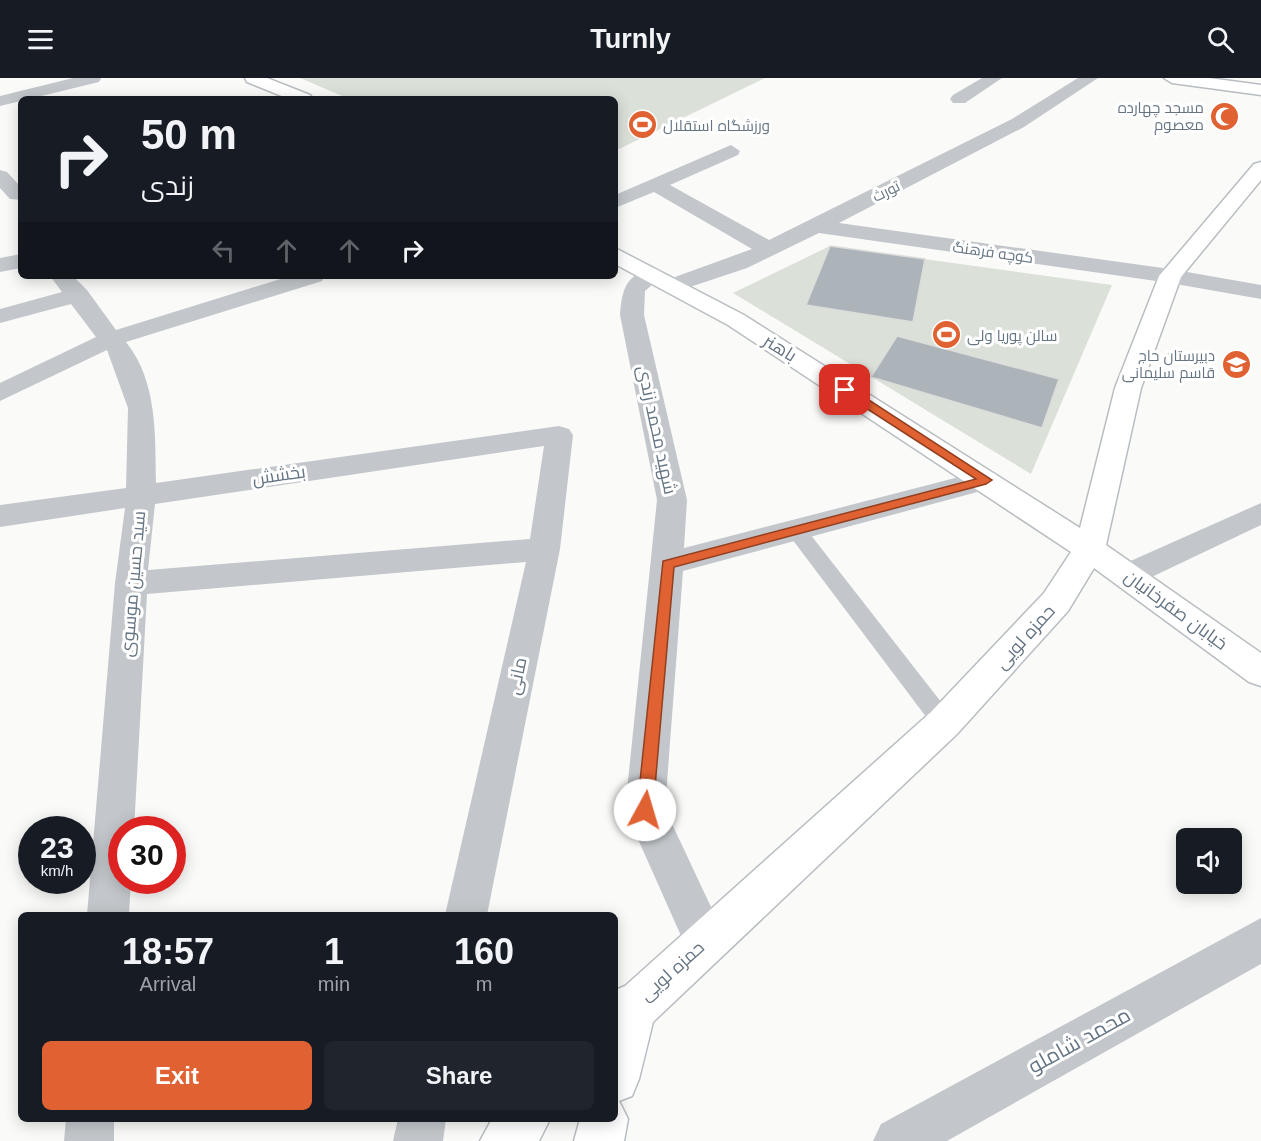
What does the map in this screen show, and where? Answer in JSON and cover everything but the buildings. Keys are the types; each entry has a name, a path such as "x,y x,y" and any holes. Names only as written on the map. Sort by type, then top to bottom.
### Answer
{"main road":[{"path":"253,78 297,96"},
{"path":"1172,78 1261,90"},
{"path":"1250,78 1261,79"},
{"path":"1190,81 1261,108"},
{"name":"حمزه لویی","path":"625,1016 944,723 1056,602 1090,549 1128,388 1170,276 1261,168"},
{"name":"باهنر","path":"618,257 736,320 1090,549"},
{"name":"خیابان صفرخانیان","path":"1090,549 1261,672"},
{"path":"618,1060 625,1016"},
{"path":"505,1141 523,1122"},
{"path":"598,1141 603,1122"}],"street":[{"path":"20,96 93,78"},
{"path":"959,99 994,78"},
{"name":"تورث","path":"662,281 738,263 768,249 1018,123 1090,78"},
{"path":"0,101 18,97"},
{"path":"618,201 657,186 731,151"},
{"path":"0,176 12,196"},
{"path":"657,186 768,249"},
{"name":"کوچه فرهنگ","path":"816,226 1170,276 1261,292"},
{"path":"0,265 18,262"},
{"path":"0,393 111,339 304,279"},
{"name":"شهید محمد زندی","path":"662,281 634,289 632,315 672,500 645,810 705,941"},
{"path":"0,316 70,285"},
{"name":"سید حسین موسوی","path":"70,285 122,353 141,408 141,495 131,583 108,912"},
{"name":"بخشش","path":"0,516 559,435"},
{"name":"مانی","path":"467,912 544,549 559,435"},
{"path":"668,564 986,480"},
{"path":"1128,575 1261,513"},
{"path":"131,583 544,549"},
{"name":"محمد شاملو","path":"898,1141 1261,940"},
{"path":"89,1141 90,1122"},
{"path":"418,1141 421,1122"}],"lane":[{"path":"796,530 944,723"}],"shaded area":[{"name":"ورزشگاه استقلال","path":"300,78 765,78 618,150 618,96 342,96"},
{"name":"سالن پوریا ولی","path":"830,246 1112,285 1031,474 733,293"}],"place":[{"name":"مسجد چهارده معصوم","path":"1225,116"},
{"name":"ورزشگاه استقلال","path":"642,125"},
{"name":"سالن پوریا ولی","path":"946,335"},
{"name":"دبیرستان حاج قاسم سلیمانی","path":"1236,364"}],"route":[{"path":"645,810 668,564 986,480 845,390"}]}
